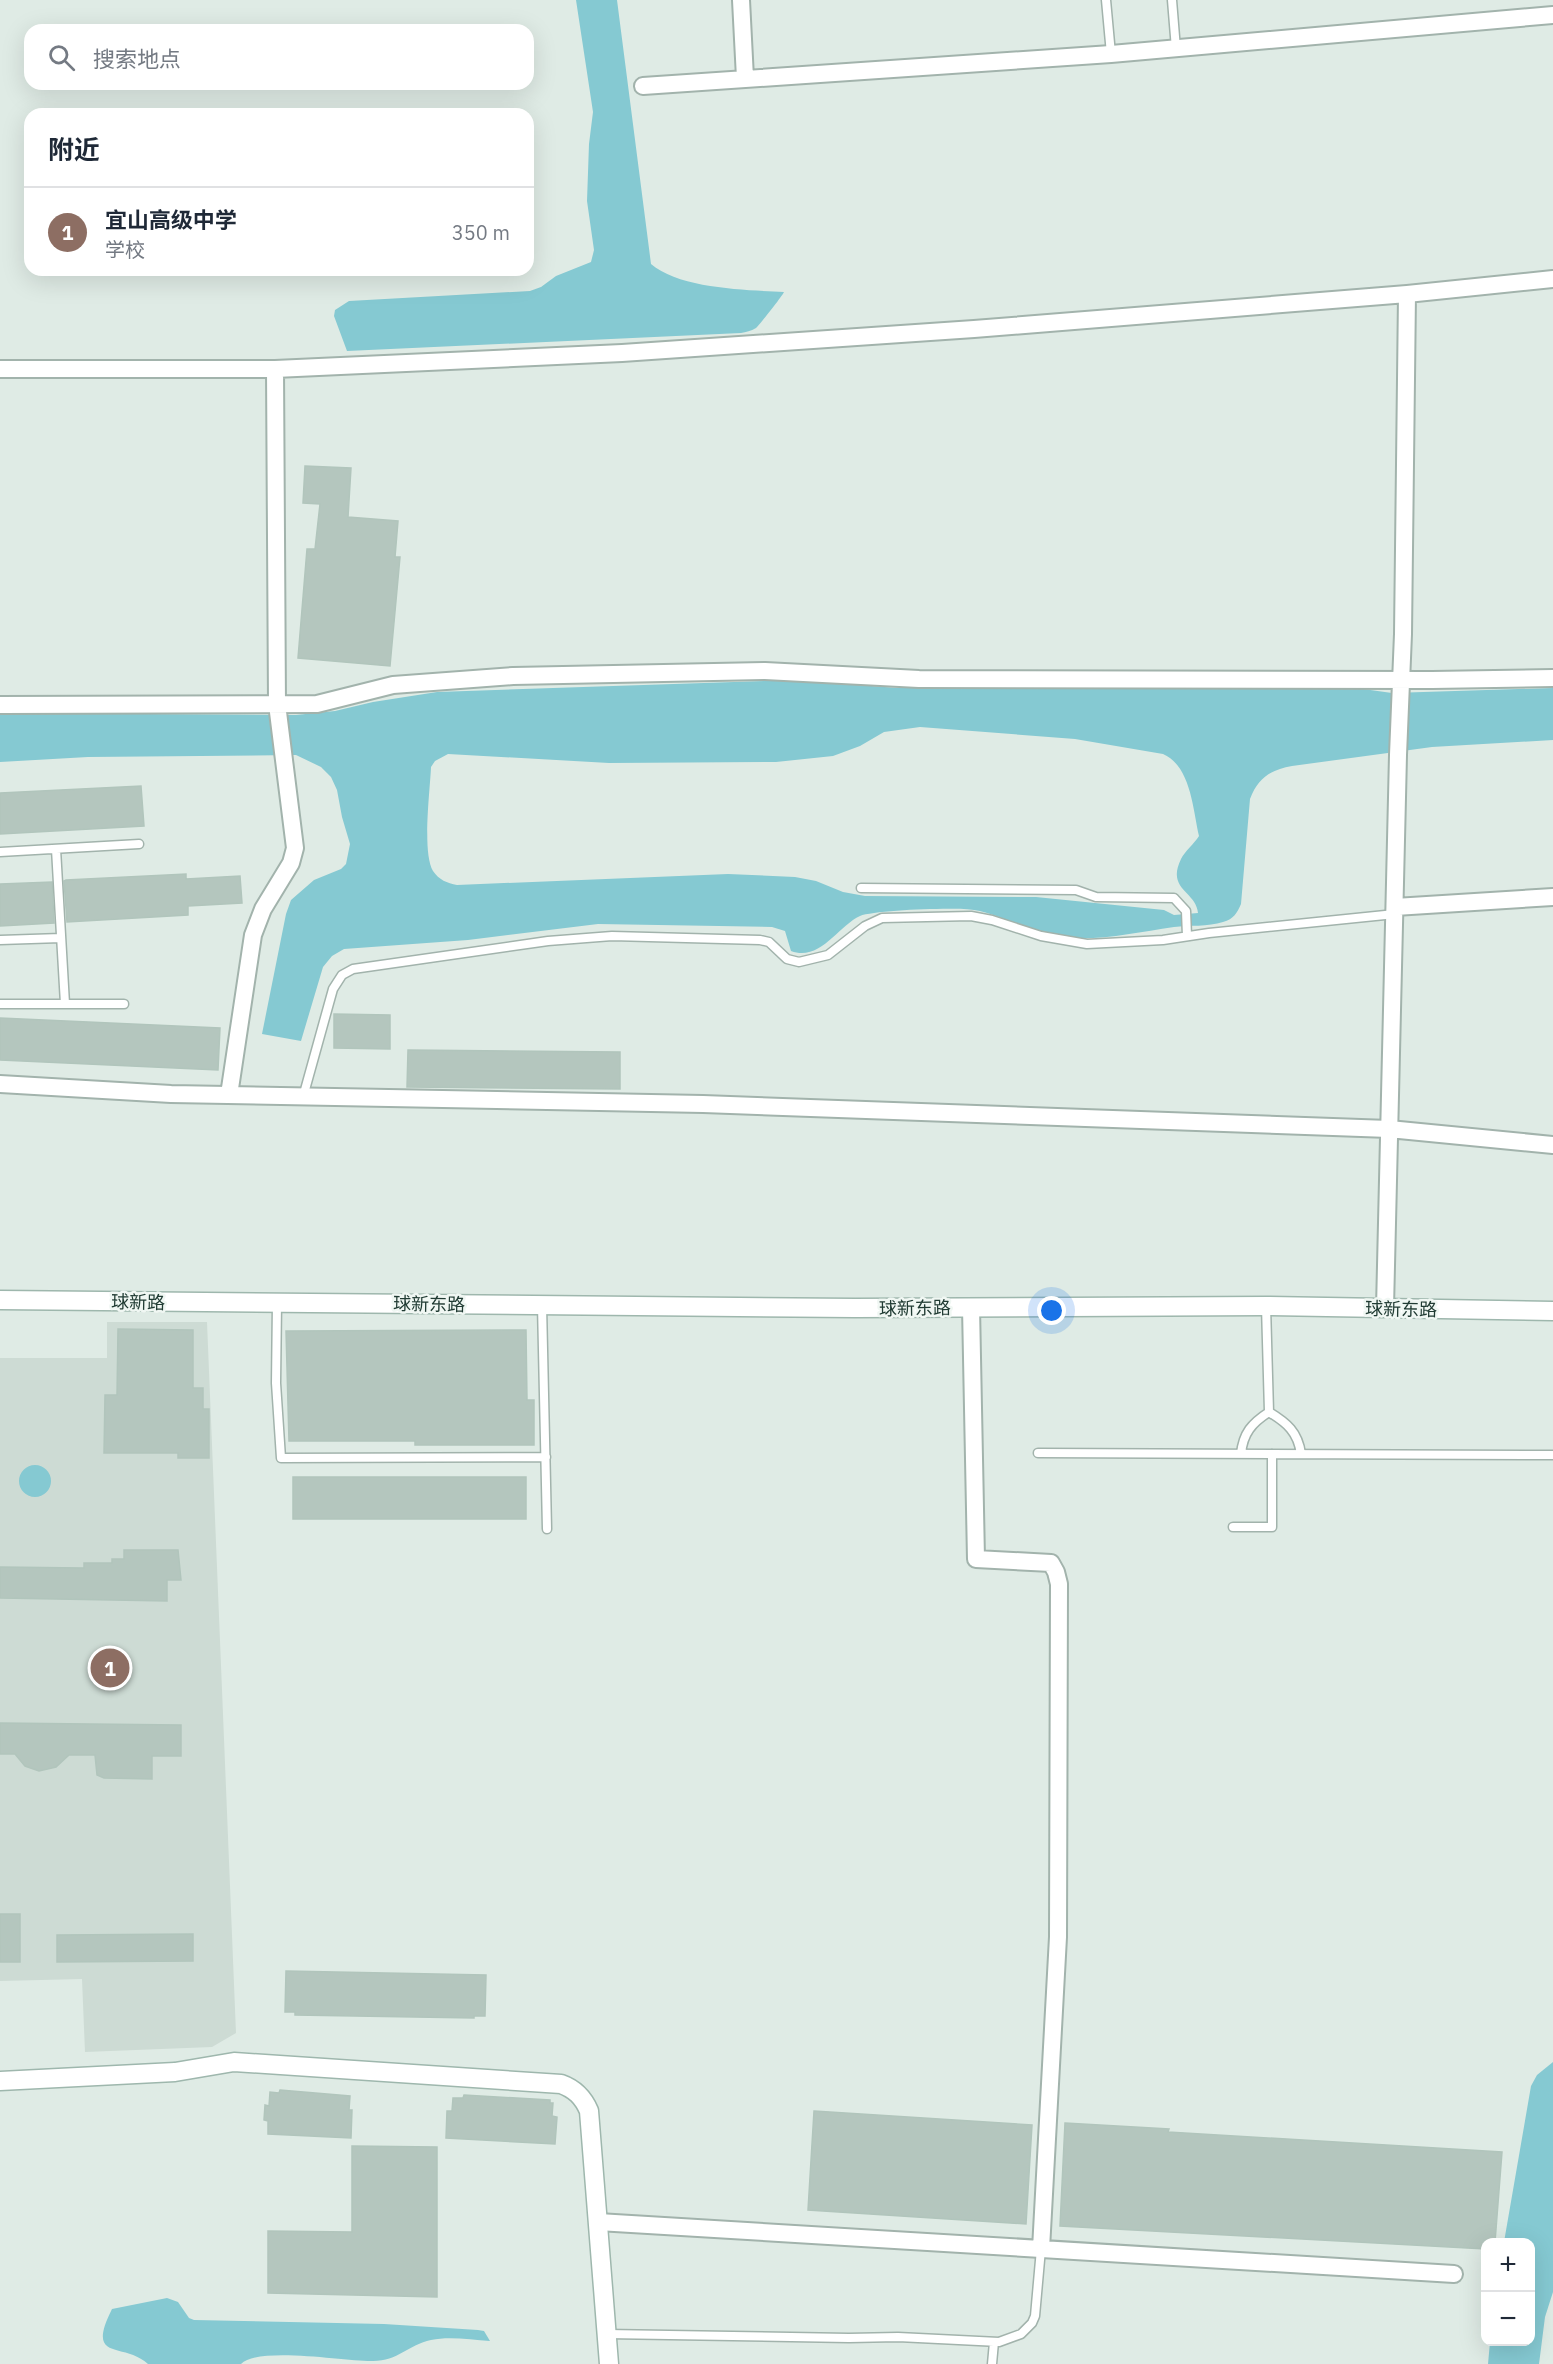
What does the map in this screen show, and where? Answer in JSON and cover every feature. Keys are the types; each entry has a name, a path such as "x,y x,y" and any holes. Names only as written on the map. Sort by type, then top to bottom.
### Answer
{"street":[{"path":"741,0 745,78"},
{"path":"643,86 1176,49 1553,15"},
{"path":"0,369 275,369 610,354 794,342 1407,294 1553,279"},
{"path":"1385,1308 1401,684 1407,294"},
{"path":"230,1095 253,935 263,909 294,856 294,839 277,707 275,369"},
{"path":"0,705 277,707 317,704 393,686 537,676 765,671 919,679 1401,684 1432,680 1553,678"},
{"path":"1395,910 1553,897"},
{"path":"0,1084 171,1094 703,1104 1389,1129 1553,1144"},
{"name":"球新路","path":"0,1300 277,1303"},
{"name":"球新东路","path":"277,1303 843,1308 1266,1306 1553,1311"},
{"path":"971,1307 976,1559 1051,1563 1059,1584 1058,1937 1041,2249"},
{"path":"0,2081 175,2072 234,2062 561,2084 575,2091 586,2103 589,2111 609,2364"},
{"path":"598,2222 1454,2274"}],"lane":[{"path":"1106,0 1111,54"},
{"path":"1172,0 1176,49"},
{"path":"0,852 139,844"},
{"path":"56,849 65,1004"},
{"path":"861,888 1076,890 1096,897 1174,898 1186,911 1187,932"},
{"path":"303,1097 333,989 342,975 353,969 548,941 612,936 760,940 769,942 787,959 799,962 828,955 865,926 882,918 971,916 992,920 1041,936 1087,944 1163,940 1187,932 1395,910"},
{"path":"0,940 61,938"},
{"path":"0,1004 124,1004"},
{"path":"277,1303 276,1383 281,1458 546,1457"},
{"path":"542,1305 548,1528"},
{"path":"1266,1306 1269,1412"},
{"path":"1241,1454 1242,1444 1250,1428 1269,1412"},
{"path":"1269,1412 1290,1427 1300,1443 1301,1454"},
{"path":"1038,1453 1553,1455"},
{"path":"1233,1527 1272,1527 1272,1454"},
{"path":"606,2334 898,2337 994,2342 1021,2334 1032,2323 1035,2316 1041,2249"},
{"path":"992,2364 994,2342"}],"shaded area":[{"path":"107,1322 207,1322 236,2033 212,2047 85,2052 82,1979 0,1981 0,1358 107,1358"}],"water":[{"path":"576,0 617,0 651,264 679,279 696,283 733,289 784,292 783,294 756,328 741,333 347,351 334,316 335,310 349,301 530,291 541,287 556,276 591,262 594,250 587,201 589,144 593,112"},
{"path":"792,680 898,688 1363,689 1392,693 1553,688 1553,740 1432,747 1292,766 1271,773 1261,780 1250,799 1241,904 1232,917 1217,924 1174,927 1110,937 1079,938 1047,935 974,910 934,909 882,912 860,916 820,947 811,952 801,953 791,951 785,931 772,927 598,924 468,940 344,949 332,956 323,967 301,1041 262,1034 286,914 291,900 314,880 341,869 346,864 350,844 337,790 331,777 321,767 296,755 88,757 0,762 0,713 296,715 335,711 373,702 437,692","holes":["920,727 1075,739 1163,754 1180,768 1189,790 1199,836 1181,859 1177,877 1198,913 1174,915 1164,910 1036,897 865,896 843,892 816,881 795,877 728,874 457,885 438,877 430,862 427,836 431,767 435,761 448,754 609,763 776,762 833,756 860,746 884,732"]},
{"path":"35,1465 46,1470 51,1481 46,1492 35,1497 24,1492 19,1481 24,1470"},
{"path":"1553,2062 1553,2292 1545,2317 1539,2364 1488,2364 1490,2346 1535,2346 1535,2238 1505,2238 1531,2086 1537,2075"},
{"path":"167,2298 178,2302 189,2318 194,2320 384,2324 478,2330 484,2331 490,2341 453,2338 431,2340 380,2361 282,2355 250,2359 241,2364 148,2364 138,2357 105,2344 103,2337 105,2326 112,2309"}],"building":[{"path":"305,466 351,468 348,517 398,521 395,557 400,557 390,666 298,658 307,549 315,549 320,504 303,503"},
{"path":"141,786 144,826 0,834 0,793"},
{"path":"186,874 186,879 240,876 242,903 188,906 188,915 67,922 64,881 66,880"},
{"path":"52,882 54,923 0,926 0,884"},
{"path":"334,1014 390,1015 390,1049 334,1048"},
{"path":"0,1018 220,1028 218,1070 0,1060"},
{"path":"408,1050 620,1052 620,1089 407,1087"},
{"path":"118,1329 193,1330 193,1388 203,1388 203,1409 209,1409 209,1458 178,1458 178,1453 104,1453 105,1395 117,1395"},
{"path":"526,1330 527,1400 534,1400 534,1445 415,1445 415,1441 289,1441 286,1331"},
{"path":"293,1477 526,1477 526,1519 293,1519"},
{"path":"124,1550 178,1550 181,1580 167,1580 167,1601 0,1598 0,1567 84,1568 84,1563 112,1563 112,1559 124,1559"},
{"path":"0,1723 181,1725 181,1756 152,1756 152,1779 104,1778 97,1775 95,1755 69,1755 56,1767 39,1771 25,1766 15,1754 0,1754"},
{"path":"0,1914 20,1914 20,1962 0,1962"},
{"path":"193,1934 193,1961 57,1962 57,1935"},
{"path":"286,1971 486,1975 485,2016 474,2016 474,2018 295,2015 295,2012 285,2012"},
{"path":"280,2090 350,2096 351,2138 268,2134 268,2121 264,2120 265,2105 269,2106 270,2092 279,2093"},
{"path":"464,2095 550,2100 550,2103 553,2103 552,2116 557,2117 555,2144 446,2138 447,2111 452,2111 453,2098 463,2098"},
{"path":"814,2111 1032,2125 1026,2224 808,2210"},
{"path":"1065,2123 1169,2129 1168,2132 1502,2152 1495,2238 1481,2238 1481,2249 1060,2226"},
{"path":"352,2146 437,2147 437,2297 268,2293 268,2231 352,2232"}],"place":[{"name":"宜山高级中学","path":"110,1668"}]}
